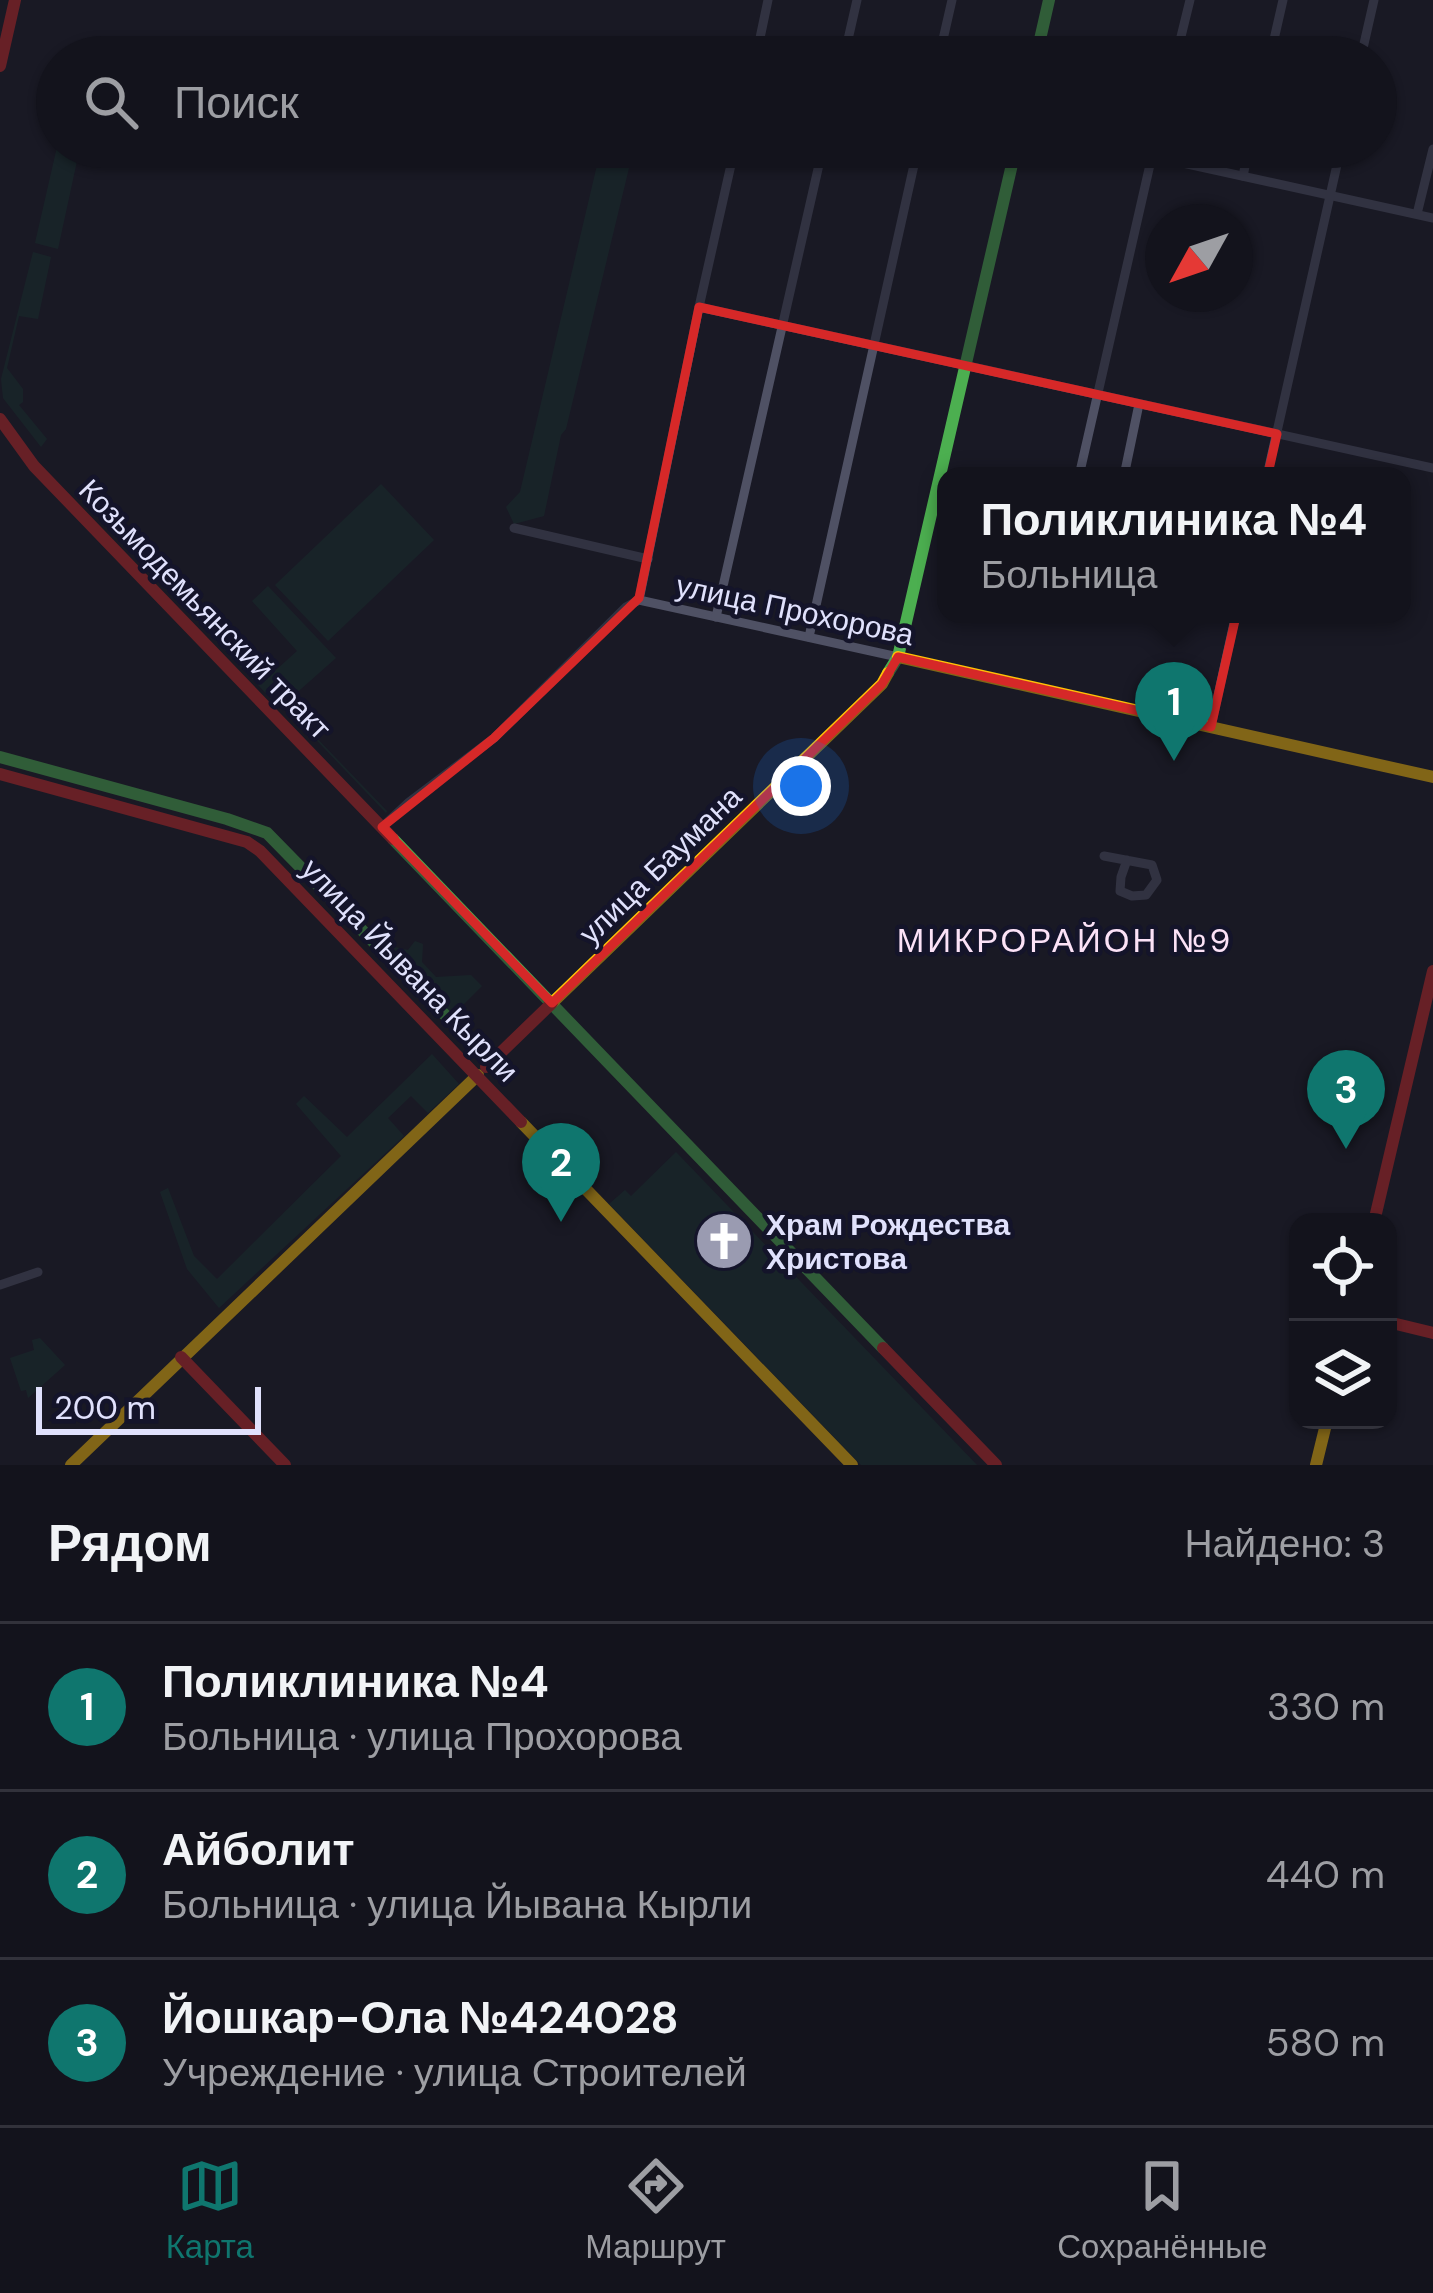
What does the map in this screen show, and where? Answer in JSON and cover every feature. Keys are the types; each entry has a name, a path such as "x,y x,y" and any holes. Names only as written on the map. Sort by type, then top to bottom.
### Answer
{"main road":[{"path":"1041,36 1049,0"},
{"path":"0,66 11,1"},
{"name":"улица Баумана","path":"942,467 1011,168"},
{"name":"Козьмодемьянский тракт","path":"0,419 34,466 382,827"},
{"name":"улица Баумана","path":"71,1465 882,684 898,657 937,487"},
{"name":"улица Прохорова","path":"898,657 1433,777"},
{"name":"улица Йывана Кырли","path":"0,757 252,826 272,838 491,1062"},
{"path":"21,780 25,764"},
{"name":"улица Йывана Кырли","path":"0,774 247,842 260,850 852,1465"},
{"path":"64,791 69,775"},
{"path":"223,835 227,819"},
{"path":"382,827 996,1465"},
{"path":"376,970 389,958"},
{"path":"1376,1213 1433,971"},
{"path":"1397,1324 1433,1333"},
{"path":"181,1357 285,1465"},
{"path":"1316,1465 1325,1429"}],"street":[{"path":"760,36 768,0"},
{"path":"849,36 857,0"},
{"path":"944,36 952,0"},
{"path":"1181,36 1190,0"},
{"path":"1275,36 1283,0"},
{"path":"1366,36 1374,0"},
{"path":"1417,214 1433,149"},
{"path":"382,827 494,738 626,607 639,600 730,168"},
{"path":"716,617 819,168"},
{"path":"809,637 913,168"},
{"path":"1081,467 1149,168"},
{"path":"1213,168 1433,218"},
{"path":"1243,176 1245,168"},
{"path":"1269,467 1336,168"},
{"path":"699,307 1433,469"},
{"path":"1126,467 1139,404"},
{"path":"514,528 648,559"},
{"name":"улица Прохорова","path":"639,600 898,657"},
{"path":"1211,727 1234,623"},
{"path":"1104,856 1127,860 1152,866 1157,880 1146,895 1120,891 1127,860"},
{"path":"0,1285 38,1272"}],"highlighted area":[{"path":"699,307 1277,434 1211,727 898,657 882,684 552,1003 382,827 494,738 639,598"}],"green space":[{"path":"52,168 75,168 58,249 35,243"},
{"path":"596,168 629,168 544,516 514,524 506,507 520,492"},
{"path":"33,252 51,257 38,319 19,316 7,368 23,389 19,405 47,439 41,447 3,398 1,379"},
{"path":"381,484 434,540 328,641 275,585"},
{"path":"268,586 336,658 284,704 386,813 221,646 226,642 265,680 297,651 252,601"},
{"path":"415,941 423,944 422,962 436,977 471,975 482,986 455,1013 448,1012 394,957 395,947 408,950"},
{"path":"432,1054 459,1084 428,1113 411,1096 388,1118 404,1136 219,1308 187,1269 160,1192 168,1188 194,1256 217,1279 341,1156 296,1104 304,1096 347,1137"},
{"path":"676,1152 977,1465 861,1465 609,1204 625,1190 631,1196"},
{"path":"40,1338 65,1365 28,1398 10,1358 34,1350 32,1340"}],"traffic: fast":[{"path":"1041,36 1049,0"},
{"path":"942,467 1011,168"},
{"path":"888,673 898,657 937,488"},
{"path":"0,757 267,833 491,1062"},
{"path":"393,839 883,1348"}],"traffic: slow":[{"path":"898,657 1433,777"},
{"path":"552,1003 882,684 888,673"},
{"path":"71,1465 478,1075"},
{"path":"521,1122 852,1465"},
{"path":"1316,1465 1325,1429"}],"traffic: jam":[{"path":"0,66 15,0"},
{"path":"0,419 34,466 393,839"},
{"path":"0,774 247,842 521,1122"},
{"path":"1376,1213 1433,971"},
{"path":"486,1067 552,1003"},
{"path":"1397,1324 1433,1333"},
{"path":"883,1348 996,1465"},
{"path":"181,1357 285,1465"}],"place":[{"name":"Поликлиника №4","path":"1174,761"},
{"name":"Йошкар-Ола №424028","path":"1346,1149"},
{"name":"Айболит","path":"561,1222"},
{"name":"Храм Рождества Христова","path":"724,1241"}],"district":[{"name":"МИКРОРАЙОН №9","path":"1065,940"}]}
